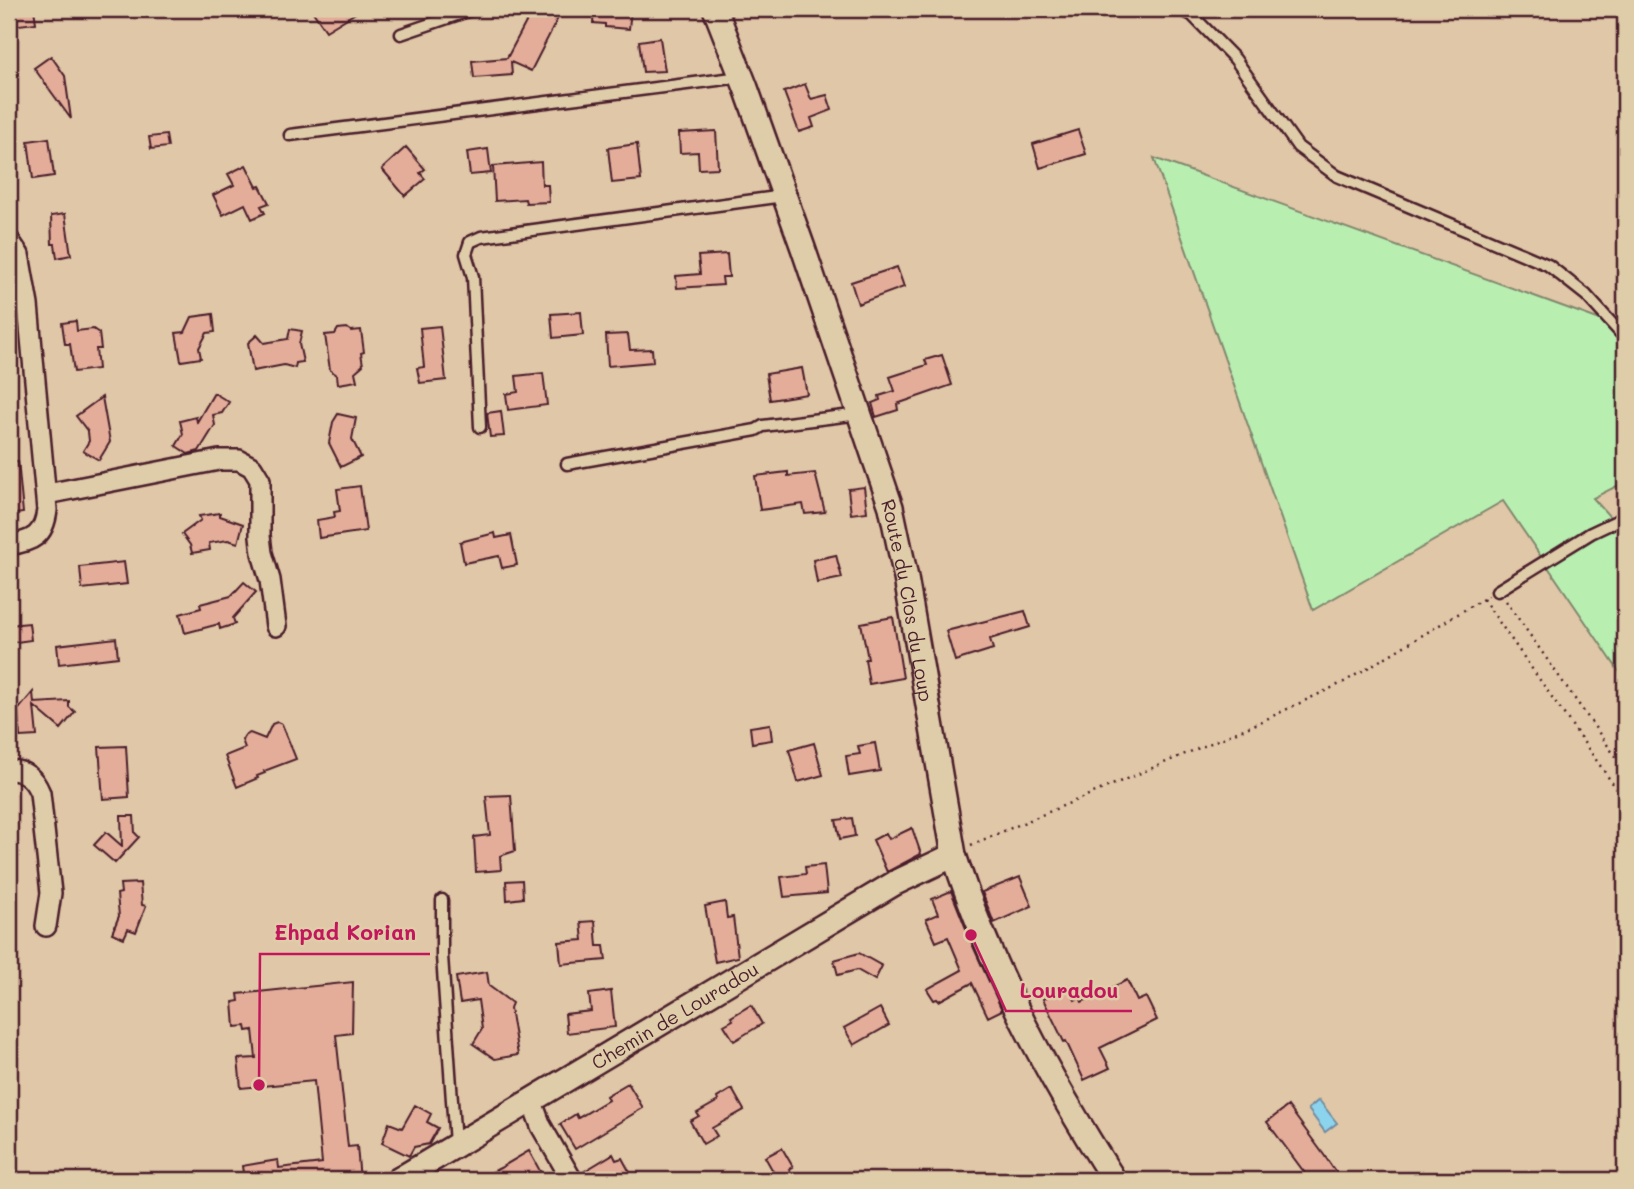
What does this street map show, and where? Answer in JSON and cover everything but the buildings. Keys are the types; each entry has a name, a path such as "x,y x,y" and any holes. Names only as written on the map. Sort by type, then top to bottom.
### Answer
{"street":[{"name":"Route du Clos du Loup","path":"715,9 785,196 891,507 954,855 981,928 1038,1053 1114,1180"},
{"path":"9,240 19,255 28,305 47,494 45,524 38,535 26,542 9,545"},
{"path":"47,494 219,460 239,460 252,467 260,480 260,536 270,580 276,626"},
{"path":"9,770 25,773 34,779 40,793 51,893 46,926"},
{"name":"Chemin de Louradou","path":"398,1180 895,883 954,855"},
{"path":"532,1102 541,1126 572,1180"}],"lane":[{"path":"401,34 474,9"},
{"path":"1179,9 1192,15 1235,59 1298,146 1337,176 1548,265 1587,295 1625,338"},
{"path":"290,135 742,77"},
{"path":"480,427 472,277 466,254 470,242 481,237 785,196"},
{"path":"567,464 756,430 763,426 860,414"},
{"path":"1497,591 1591,533 1625,517"},
{"path":"442,900 442,956 455,1147"}],"path":[{"path":"954,855 972,844 1258,723 1345,682 1497,591 1512,607 1625,769"},
{"path":"1483,599 1625,801"}],"green space":[{"path":"1154,158 1625,329 1625,482 1593,498 1625,534 1625,680 1503,501 1313,610"}],"water":[{"path":"1319,1100 1337,1123 1325,1132 1308,1109"}],"place":[{"name":"Louradou","path":"971,935"},
{"name":"Ehpad Korian","path":"259,1085"}]}
